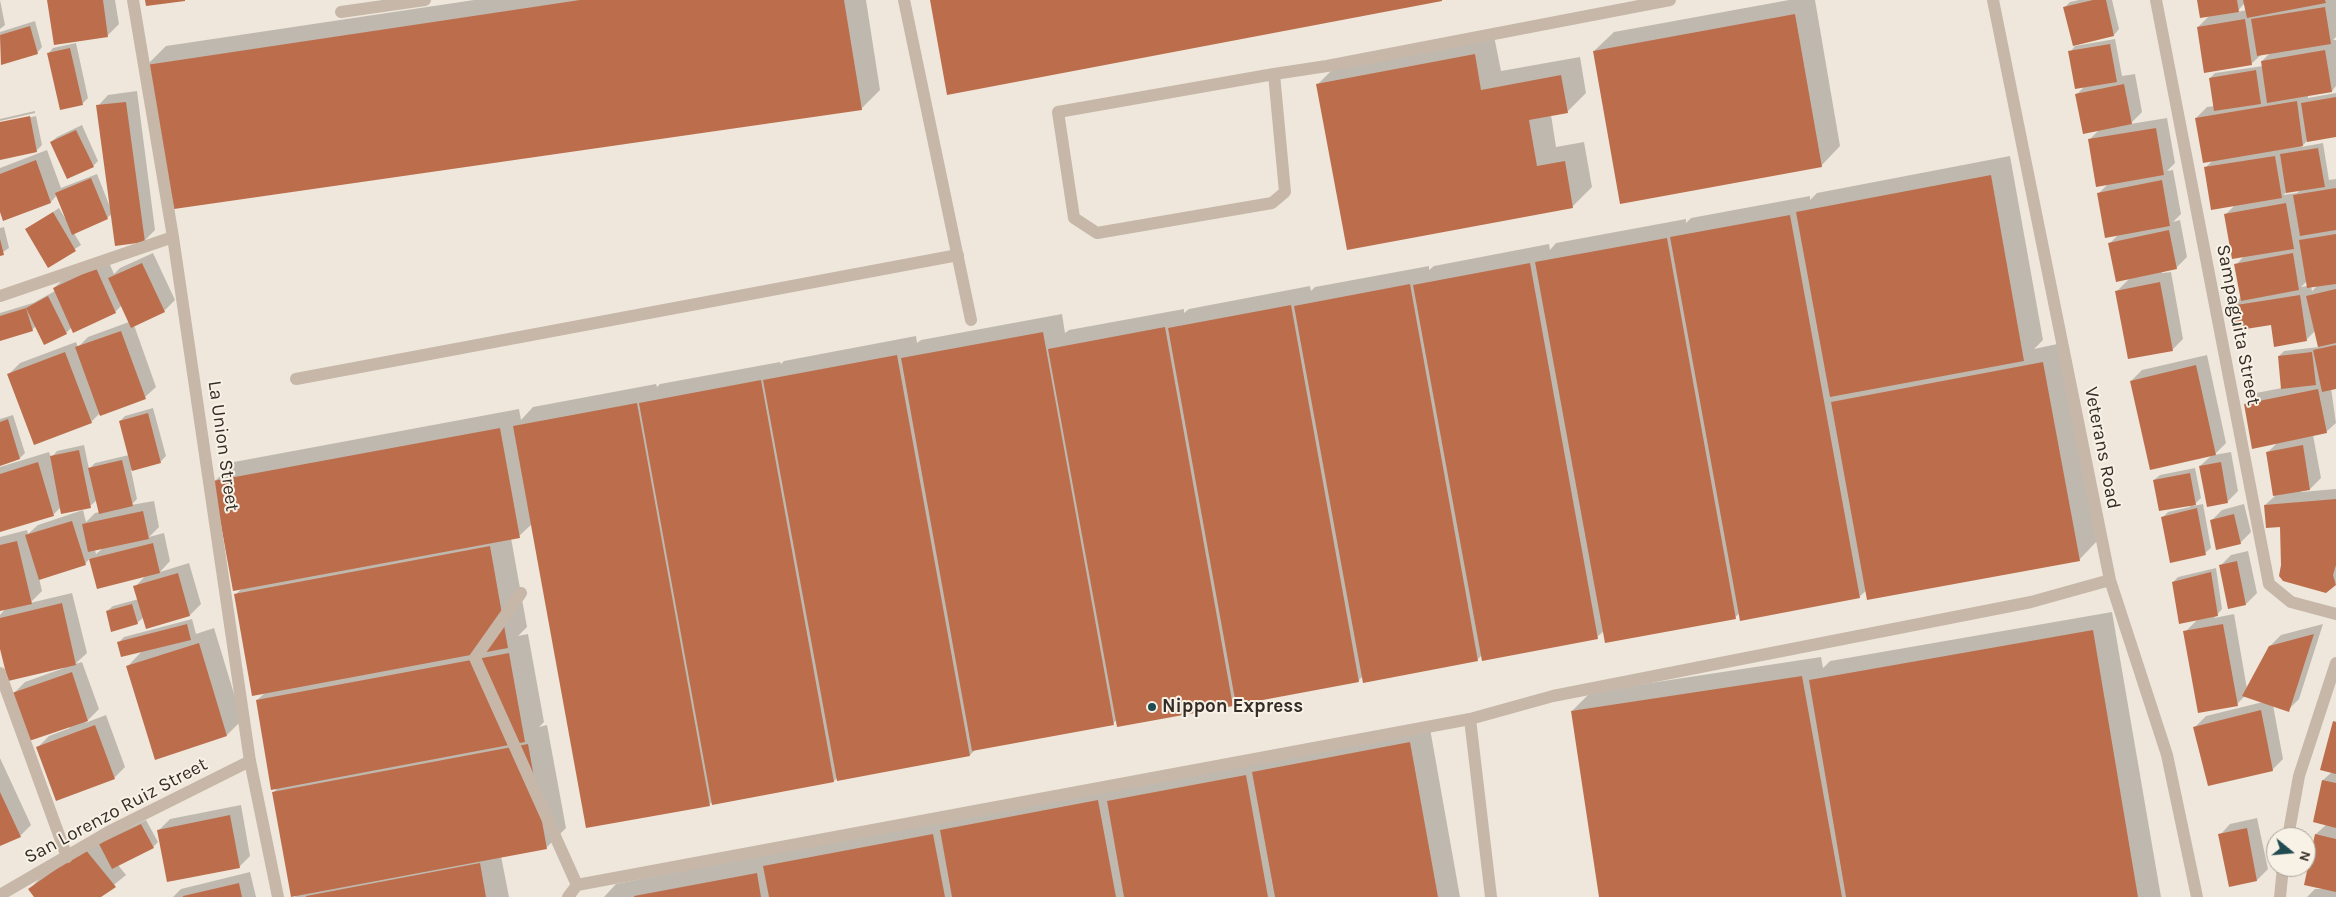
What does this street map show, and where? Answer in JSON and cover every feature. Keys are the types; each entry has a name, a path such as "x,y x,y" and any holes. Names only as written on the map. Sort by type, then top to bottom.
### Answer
{"street":[{"name":"La Union Street","path":"133,0 173,236 250,761 278,897"},
{"path":"341,12 425,0"},
{"path":"904,0 971,320"},
{"path":"1274,74 1284,192 1272,203 1096,233 1074,218 1058,112 1274,74 1327,66 1670,0"},
{"name":"Veterans Road","path":"1992,0 2110,580 2167,755 2197,897"},
{"name":"Sampaguita Street","path":"2156,0 2269,584 2291,602 2336,614"},
{"path":"0,296 173,236"},
{"path":"296,379 958,256"},
{"path":"568,897 577,885 1470,720 1552,696 2031,602 2110,580"},
{"path":"521,593 475,658 577,885"},
{"path":"2290,827 2299,776 2336,663"},
{"path":"0,673 67,857"},
{"path":"1470,720 1491,897"},
{"name":"San Lorenzo Ruiz Street","path":"0,895 112,830 250,761"},
{"path":"2280,897 2282,877"}],"building":[{"path":"47,0 103,0 108,37 54,45"},
{"path":"145,0 185,0 185,1 146,6"},
{"path":"580,0 844,0 862,110 174,209 146,65"},
{"path":"930,0 1442,0 1442,1 947,95"},
{"path":"2093,0 2106,0 2114,36 2073,46 2063,7"},
{"path":"2197,0 2237,0 2239,12 2200,18"},
{"path":"2243,0 2325,0 2326,3 2247,18"},
{"path":"2325,7 2331,44 2257,56 2251,19"},
{"path":"1795,14 1822,167 1620,204 1593,51"},
{"path":"2245,19 2252,65 2204,73 2197,27"},
{"path":"30,26 38,54 1,65 0,35"},
{"path":"2110,44 2117,82 2075,89 2068,51"},
{"path":"70,48 83,105 60,110 47,53"},
{"path":"2325,50 2332,92 2267,103 2261,61"},
{"path":"1475,54 1481,90 1561,75 1568,113 1529,120 1537,166 1565,161 1573,208 1347,250 1316,84"},
{"path":"2256,70 2261,104 2214,111 2209,78"},
{"path":"2124,84 2132,124 2083,134 2075,94"},
{"path":"2336,97 2336,137 2307,142 2301,103"},
{"path":"2297,101 2303,146 2203,163 2195,118"},
{"path":"126,102 145,242 115,246 96,105"},
{"path":"30,116 37,152 0,160 0,122"},
{"path":"2156,128 2164,175 2096,187 2088,139"},
{"path":"76,130 94,167 67,179 50,142"},
{"path":"2318,148 2325,187 2286,193 2280,154"},
{"path":"2275,156 2282,198 2211,210 2204,167"},
{"path":"36,160 51,203 3,221 0,212 0,174"},
{"path":"1991,175 2024,361 1830,397 1796,212"},
{"path":"91,178 108,219 72,235 55,193"},
{"path":"2162,180 2170,226 2105,238 2097,193"},
{"path":"2336,188 2336,230 2300,236 2293,195"},
{"path":"2286,203 2294,249 2232,259 2224,214"},
{"path":"53,212 76,251 48,268 25,229"},
{"path":"1790,215 1860,598 1740,621 1670,237"},
{"path":"2169,230 2177,269 2116,282 2108,243"},
{"path":"2336,234 2336,284 2307,288 2299,240"},
{"path":"1667,238 1736,619 1605,643 1535,262"},
{"path":"0,239 4,255 0,256"},
{"path":"2293,253 2299,290 2241,301 2234,264"},
{"path":"142,263 165,312 131,328 108,278"},
{"path":"1530,263 1598,639 1482,661 1413,285"},
{"path":"96,268 116,313 73,333 53,288"},
{"path":"2160,282 2173,351 2128,359 2115,291"},
{"path":"1410,284 1478,661 1363,683 1294,306"},
{"path":"2336,289 2336,343 2318,347 2306,296"},
{"path":"2300,295 2307,341 2274,347 2271,325 2233,331 2230,306"},
{"path":"48,296 67,334 44,345 26,308"},
{"path":"1291,305 1359,682 1236,705 1168,328"},
{"path":"26,308 33,331 0,341 0,316"},
{"path":"1165,327 1233,706 1117,727 1048,349"},
{"path":"121,331 146,399 100,416 75,347"},
{"path":"1043,332 1114,725 972,751 901,358"},
{"path":"2336,345 2336,389 2322,392 2313,350"},
{"path":"65,352 92,423 34,445 7,374"},
{"path":"2312,352 2316,385 2281,389 2278,356"},
{"path":"897,355 970,756 837,781 763,380"},
{"path":"2043,362 2080,561 1867,600 1831,402"},
{"path":"2196,365 2216,455 2150,470 2130,381"},
{"path":"761,380 834,782 712,805 639,403"},
{"path":"2318,389 2327,433 2252,449 2244,404"},
{"path":"637,403 710,806 586,828 513,426"},
{"path":"148,413 161,463 132,471 119,421"},
{"path":"8,419 20,459 0,466 0,422"},
{"path":"500,428 520,538 233,591 213,481"},
{"path":"2303,445 2310,490 2273,496 2266,452"},
{"path":"79,450 91,508 61,514 50,456"},
{"path":"122,460 133,506 99,514 88,468"},
{"path":"38,462 54,516 0,532 0,474"},
{"path":"2221,462 2228,503 2207,507 2199,466"},
{"path":"2190,473 2196,505 2159,511 2153,480"},
{"path":"2336,499 2336,565 2333,575 2336,585 2326,593 2283,581 2279,576 2281,565 2280,527 2266,528 2264,505"},
{"path":"2197,508 2206,555 2170,563 2161,517"},
{"path":"143,511 149,539 88,552 82,524"},
{"path":"2234,514 2241,544 2216,550 2210,520"},
{"path":"72,521 86,565 39,580 25,535"},
{"path":"17,541 32,604 0,611 0,545"},
{"path":"153,543 160,573 97,589 89,559"},
{"path":"490,546 508,648 252,696 234,594"},
{"path":"2237,561 2246,605 2228,609 2219,565"},
{"path":"2211,572 2218,616 2179,624 2172,582"},
{"path":"178,573 190,616 146,629 133,586"},
{"path":"62,603 76,665 8,681 0,649 0,618"},
{"path":"132,604 138,624 111,632 106,611"},
{"path":"187,624 191,640 121,657 117,642"},
{"path":"2223,624 2238,706 2198,713 2183,631"},
{"path":"2093,630 2138,897 1846,897 1809,680"},
{"path":"2314,634 2289,712 2242,696 2269,646"},
{"path":"199,643 227,736 155,760 126,666"},
{"path":"509,653 525,742 271,790 256,700"},
{"path":"72,672 88,721 29,741 12,693"},
{"path":"1802,676 1842,897 1599,897 1571,711"},
{"path":"2261,710 2273,771 2208,786 2193,727"},
{"path":"2333,721 2336,722 2336,774 2320,770"},
{"path":"95,725 115,779 56,801 36,747"},
{"path":"1410,742 1438,897 1275,897 1252,772"},
{"path":"528,744 547,849 291,897 272,792"},
{"path":"1246,775 1268,897 1124,897 1107,801"},
{"path":"2322,780 2336,783 2336,828 2313,822"},
{"path":"0,792 21,837 0,846"},
{"path":"1098,800 1116,897 952,897 940,830"},
{"path":"230,815 240,868 167,882 157,830"},
{"path":"141,824 154,848 112,869 99,844"},
{"path":"2247,828 2257,881 2229,887 2218,834"},
{"path":"933,834 945,897 769,897 763,866"},
{"path":"2316,834 2336,839 2336,892 2304,885 2306,877 2316,877"},
{"path":"85,849 116,887 101,897 34,897 28,889"},
{"path":"480,863 486,897 306,897 306,896"},
{"path":"757,873 761,897 634,897 634,896"},
{"path":"239,883 242,897 183,897 183,896"}],"place":[{"name":"Nippon Express","path":"1152,707"}]}
